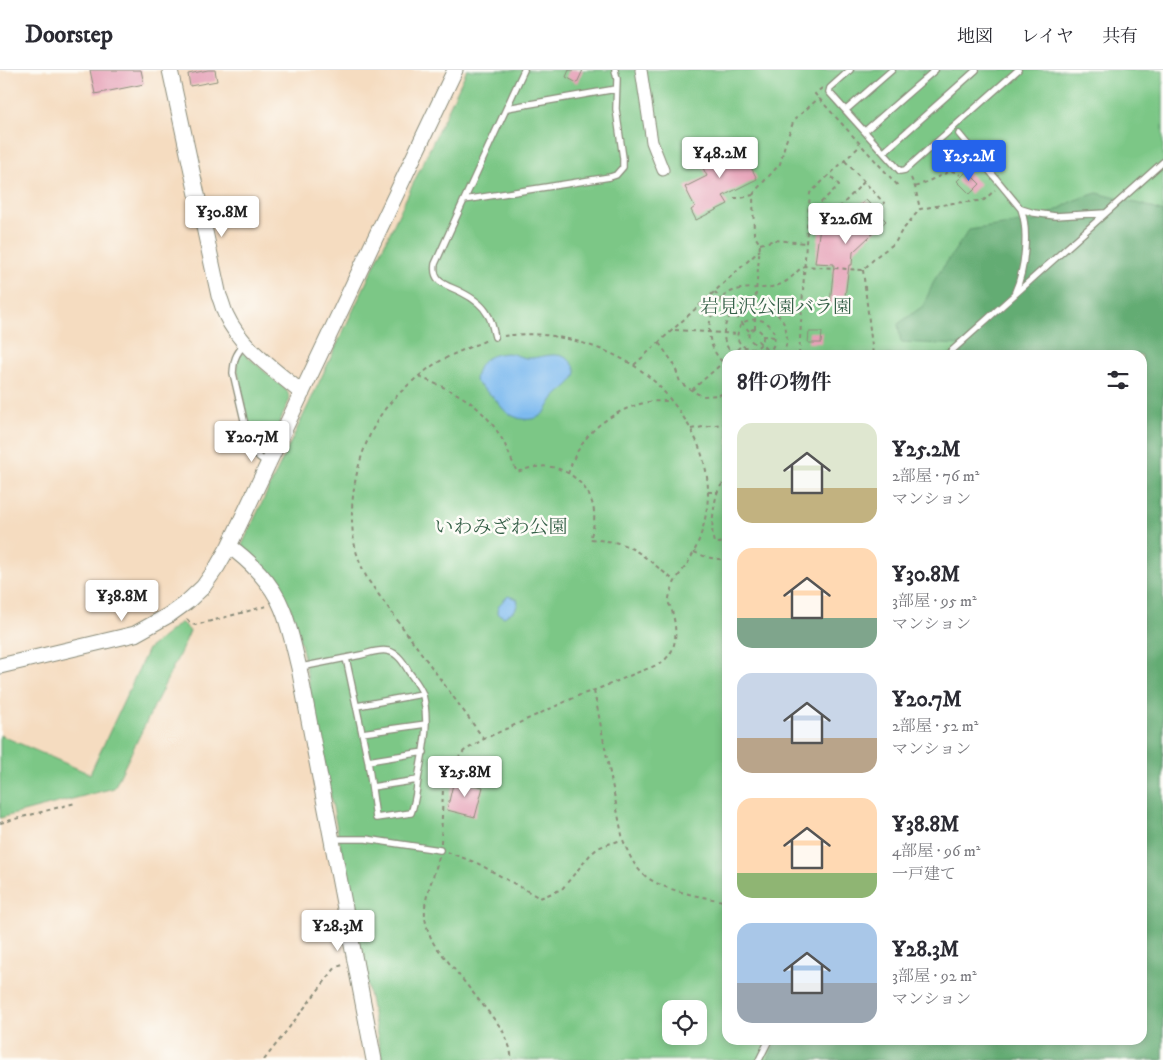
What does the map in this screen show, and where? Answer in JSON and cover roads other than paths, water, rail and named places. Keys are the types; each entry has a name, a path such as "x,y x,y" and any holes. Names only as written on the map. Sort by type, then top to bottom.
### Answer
{"street":[{"path":"170,70 219,296 226,315 246,344 302,393"},
{"path":"0,666 135,634 169,616 203,587 229,546 455,70"},
{"path":"641,70 652,142 664,170"},
{"path":"229,546 243,556 267,582 279,602 288,624 299,668 374,1060"}],"lane":[{"path":"494,337 489,316 485,310 463,293 438,280 435,275 435,264 524,70"},
{"path":"464,200 616,175 622,167 623,158 616,109 617,79 615,70"},
{"path":"850,70 830,88 830,92 900,171 905,170 1018,70"},
{"path":"846,110 892,70"},
{"path":"865,131 935,70"},
{"path":"884,152 976,70"},
{"path":"507,108 616,89"},
{"path":"960,134 1021,209 1024,217 1026,233 1020,283 1014,294"},
{"path":"952,350 1163,162"},
{"path":"1021,209 1055,216 1106,212"},
{"path":"246,344 237,353 233,373 250,446 255,454 268,464"},
{"path":"299,668 383,650 397,655 405,665 422,694 426,724 426,738 416,800 411,813 376,818 368,761 346,658"},
{"path":"357,706 422,694"},
{"path":"362,733 426,724"},
{"path":"368,761 424,752"},
{"path":"372,787 418,780"},
{"path":"331,839 366,839 440,850"},
{"path":"759,1060 767,1045"}],"water":[{"path":"508,353 528,358 559,355 568,359 574,366 575,376 538,417 532,419 518,418 506,411 475,381 481,363 495,355"},
{"path":"508,596 517,599 518,603 515,610 504,617 497,613 497,610"}],"park label":[{"name":"岩見沢公園バラ園","path":"776,306"},
{"name":"いわみざわ公園","path":"501,526"}]}
